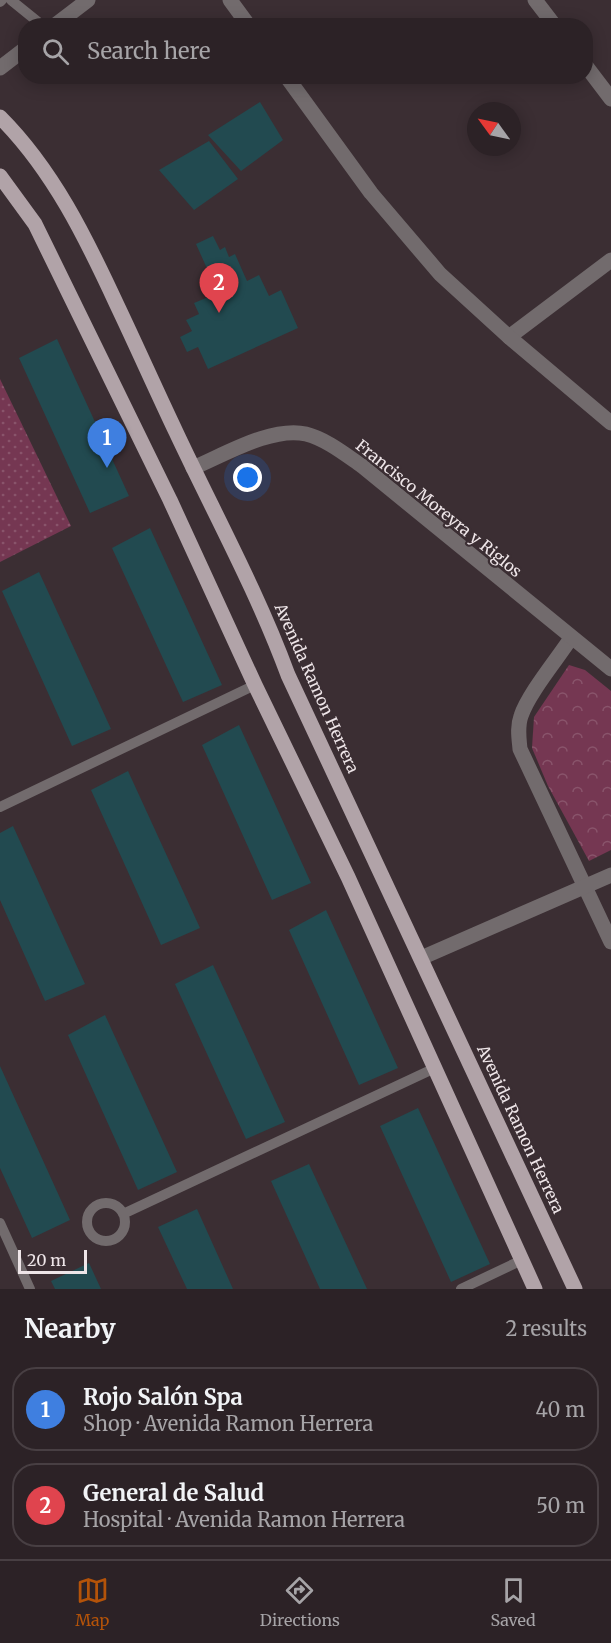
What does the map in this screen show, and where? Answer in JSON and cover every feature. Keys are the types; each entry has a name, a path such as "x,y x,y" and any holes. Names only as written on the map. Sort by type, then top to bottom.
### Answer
{"main road":[{"name":"Avenida Ramon Herrera","path":"0,117 36,159 69,207 101,271 193,468 268,621 288,675 575,1289"},
{"path":"0,176 35,224 170,500 255,685 348,877 536,1289"}],"street":[{"path":"64,18 88,0"},
{"path":"230,0 243,18"},
{"path":"535,0 549,18"},
{"path":"0,68 18,54"},
{"path":"593,76 611,99"},
{"path":"292,84 371,193 440,274 509,337 611,423"},
{"path":"509,337 611,260"},
{"name":"Francisco Moreyra y Riglos","path":"193,468 265,438 288,433 307,434 362,466 611,669"},
{"path":"572,638 521,715 518,729 520,749 611,942"},
{"path":"421,958 611,875"}],"lane":[{"path":"10,0 34,18"},
{"path":"0,807 255,685"},
{"path":"123,1214 435,1068"},
{"path":"0,1223 30,1289"},
{"path":"461,1289 522,1260"}],"green space":[{"path":"0,379 71,526 0,562"},
{"path":"569,665 585,670 611,691 611,850 589,861 548,786 532,748 534,717"}],"building":[{"path":"260,102 283,140 241,171 208,135"},
{"path":"209,141 238,179 194,210 159,170"},
{"path":"213,236 220,250 225,247 229,257 235,254 247,281 259,275 269,296 281,290 298,328 208,369 198,347 187,352 180,337 192,331 186,320 199,314 194,303 218,293 196,244"},
{"path":"57,339 129,496 90,513 19,358"},
{"path":"150,528 222,685 183,702 112,548"},
{"path":"39,572 111,729 72,746 2,591"},
{"path":"239,725 311,883 272,900 202,745"},
{"path":"128,771 200,928 161,945 91,790"},
{"path":"13,826 85,984 45,1001 0,900 0,833"},
{"path":"326,910 398,1068 359,1085 289,930"},
{"path":"213,965 285,1122 246,1139 175,984"},
{"path":"105,1015 177,1172 138,1190 68,1035"},
{"path":"0,1066 70,1220 32,1238 0,1168"},
{"path":"418,1108 490,1264 451,1282 380,1126"},
{"path":"309,1164 367,1289 320,1289 271,1181"},
{"path":"197,1209 233,1289 187,1289 158,1227"},
{"path":"89,1263 101,1289 55,1289 51,1281"}],"place":[{"name":"General de Salud","path":"219,313"},
{"name":"Rojo Salón Spa","path":"107,468"}]}
